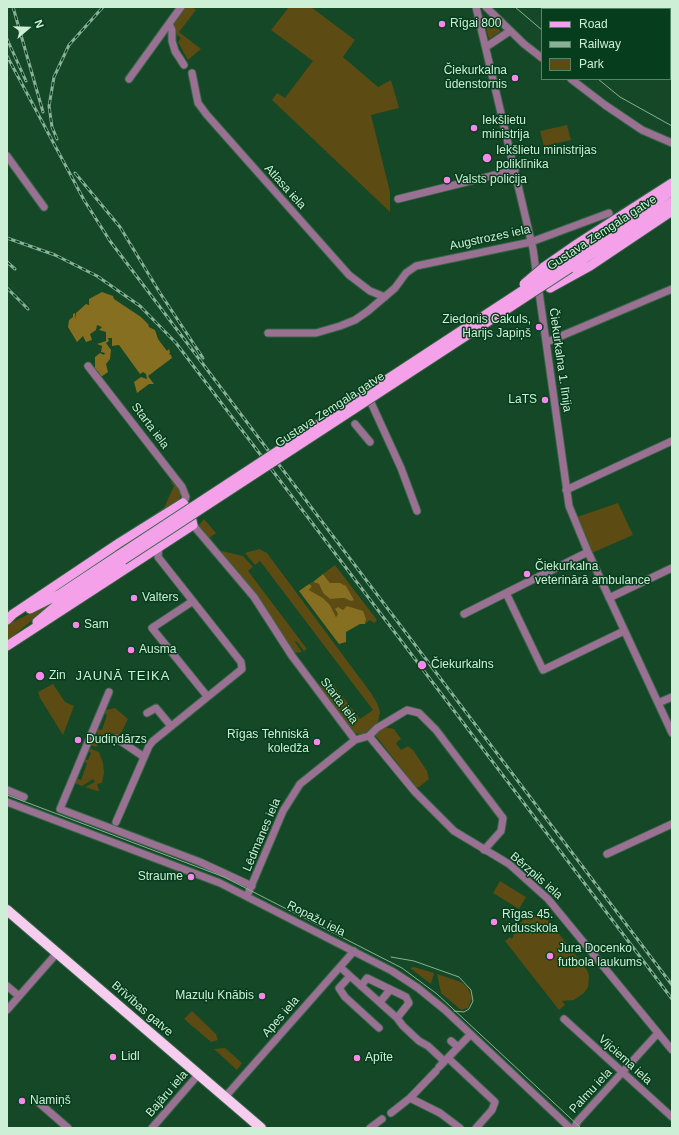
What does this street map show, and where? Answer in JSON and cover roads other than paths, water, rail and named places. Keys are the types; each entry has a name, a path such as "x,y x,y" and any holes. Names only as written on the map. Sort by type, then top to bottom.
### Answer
{"highway":[{"name":"Brīvības gatve","path":"7,910 260,1128"}],"main road":[{"path":"487,318 563,253 672,183"},
{"name":"Gustava Zemgala gatve","path":"487,318 672,191"},
{"name":"Gustava Zemgala gatve","path":"7,620 60,594 121,557 487,318 672,202"},
{"path":"487,318 590,266 669,213"},
{"path":"7,620 13,614 119,543 183,503 190,512 193,525 7,646"},
{"name":"Gustava Zemgala gatve","path":"7,646 63,600 121,557"}],"street":[{"path":"129,79 181,7"},
{"name":"Čiekurkalna 1. līnija","path":"476,7 531,242 547,342 566,490 572,516 672,733"},
{"path":"486,7 510,31 541,57"},
{"path":"167,26 172,37 175,51 184,65"},
{"path":"486,47 510,31"},
{"name":"Atlasa iela","path":"192,73 198,103 207,115 349,275 370,291 386,297"},
{"path":"572,80 605,105 642,130 672,143"},
{"path":"7,156 44,207"},
{"path":"398,199 515,170"},
{"name":"Augstrozes iela","path":"268,333 316,333 340,326 355,320 386,297 406,273 416,266 531,242 609,213"},
{"path":"547,342 672,289"},
{"name":"Starta iela","path":"88,366 182,487 186,498 183,503"},
{"path":"364,391 373,404 401,468 417,511"},
{"path":"355,424 370,442"},
{"path":"566,490 672,441"},
{"name":"Starta iela","path":"193,525 220,551 254,597 292,656 355,740 369,736 377,728 407,710 415,711 429,722 503,818 501,831 484,850"},
{"path":"116,822 144,757 153,741 242,669 243,665 158,557 159,547"},
{"path":"464,614 588,552"},
{"path":"146,556 158,557"},
{"path":"609,598 672,568"},
{"path":"506,593 543,670 624,631"},
{"path":"193,601 152,628 207,696"},
{"path":"109,692 60,809 200,862 252,886"},
{"path":"658,703 672,697"},
{"path":"147,713 156,708 171,726"},
{"name":"Bērzpils iela","path":"369,736 415,792 443,821 454,831 509,864 548,899 672,1050"},
{"path":"116,738 144,757"},
{"name":"Lēdmanes iela","path":"247,896 290,798 300,784 355,740"},
{"path":"7,790 24,797"},
{"name":"Ropažu iela","path":"7,802 220,883 392,971 418,988 570,1128"},
{"path":"607,854 672,824"},
{"name":"Apes iela","path":"225,1098 354,951"},
{"path":"7,1010 57,953"},
{"path":"340,967 397,1018 402,1026 419,1041 428,1046 442,1064 495,1102 492,1110 476,1128"},
{"path":"350,976 339,988 345,997 379,1028"},
{"path":"363,988 367,978 406,997 409,1003 397,1018"},
{"path":"7,986 19,996"},
{"path":"380,1002 390,990"},
{"name":"Vijciema iela","path":"564,1019 672,1117"},
{"name":"Palmu iela","path":"574,1128 578,1121 658,1033"},
{"path":"391,1113 410,1098 470,1035"},
{"path":"451,1041 458,1047"},
{"name":"Bajāru iela","path":"155,1127 198,1075"},
{"path":"410,1098 440,1113 460,1128"},
{"path":"38,1102 68,1128"},
{"path":"370,1128 382,1119"}],"tram line":[{"path":"515,7 541,29"},
{"path":"599,80 620,97 672,126"},
{"path":"7,795 224,877 402,968 437,994 581,1128"},
{"path":"391,957 414,961 459,977 471,990 473,1001 469,1009 464,1012 454,1011"}],"railway":[{"path":"13,7 43,112"},
{"path":"57,139 52,127 49,106 54,77 69,45 103,7"},
{"path":"7,39 26,81"},
{"path":"7,56 84,200 110,241 672,985"},
{"path":"75,173 120,227 160,293 203,358"},
{"path":"7,238 55,255 97,276 140,306 176,343 672,999"},
{"path":"7,262 15,269"},
{"path":"7,288 28,309"}],"place":[{"name":"Rīgai 800","path":"442,24"},
{"name":"Čiekurkalna ūdenstornis","path":"515,78"},
{"name":"Iekšlietu ministrija","path":"474,128"},
{"name":"Iekšlietu ministrijas poliklīnika","path":"487,158"},
{"name":"Valsts policija","path":"447,180"},
{"name":"Ziedonis Cakuls, Harijs Japiņš","path":"539,327"},
{"name":"LaTS","path":"545,400"},
{"name":"Čiekurkalna veterinārā ambulance","path":"527,574"},
{"name":"Valters","path":"134,598"},
{"name":"Sam","path":"76,625"},
{"name":"Ausma","path":"131,650"},
{"name":"Čiekurkalns","path":"422,665"},
{"name":"Zin","path":"40,676"},
{"name":"Dudiņdārzs","path":"78,740"},
{"name":"Rīgas Tehniskā koledža","path":"317,742"},
{"name":"Straume","path":"191,877"},
{"name":"Rīgas 45. vidusskola","path":"494,922"},
{"name":"Jura Docenko futbola laukums","path":"550,956"},
{"name":"Mazuļu Knābis","path":"262,996"},
{"name":"Lidl","path":"113,1057"},
{"name":"Apīte","path":"357,1058"},
{"name":"Namiņš","path":"22,1101"}],"district":[{"name":"JAUNĀ TEIKA","path":"123,676"}]}
